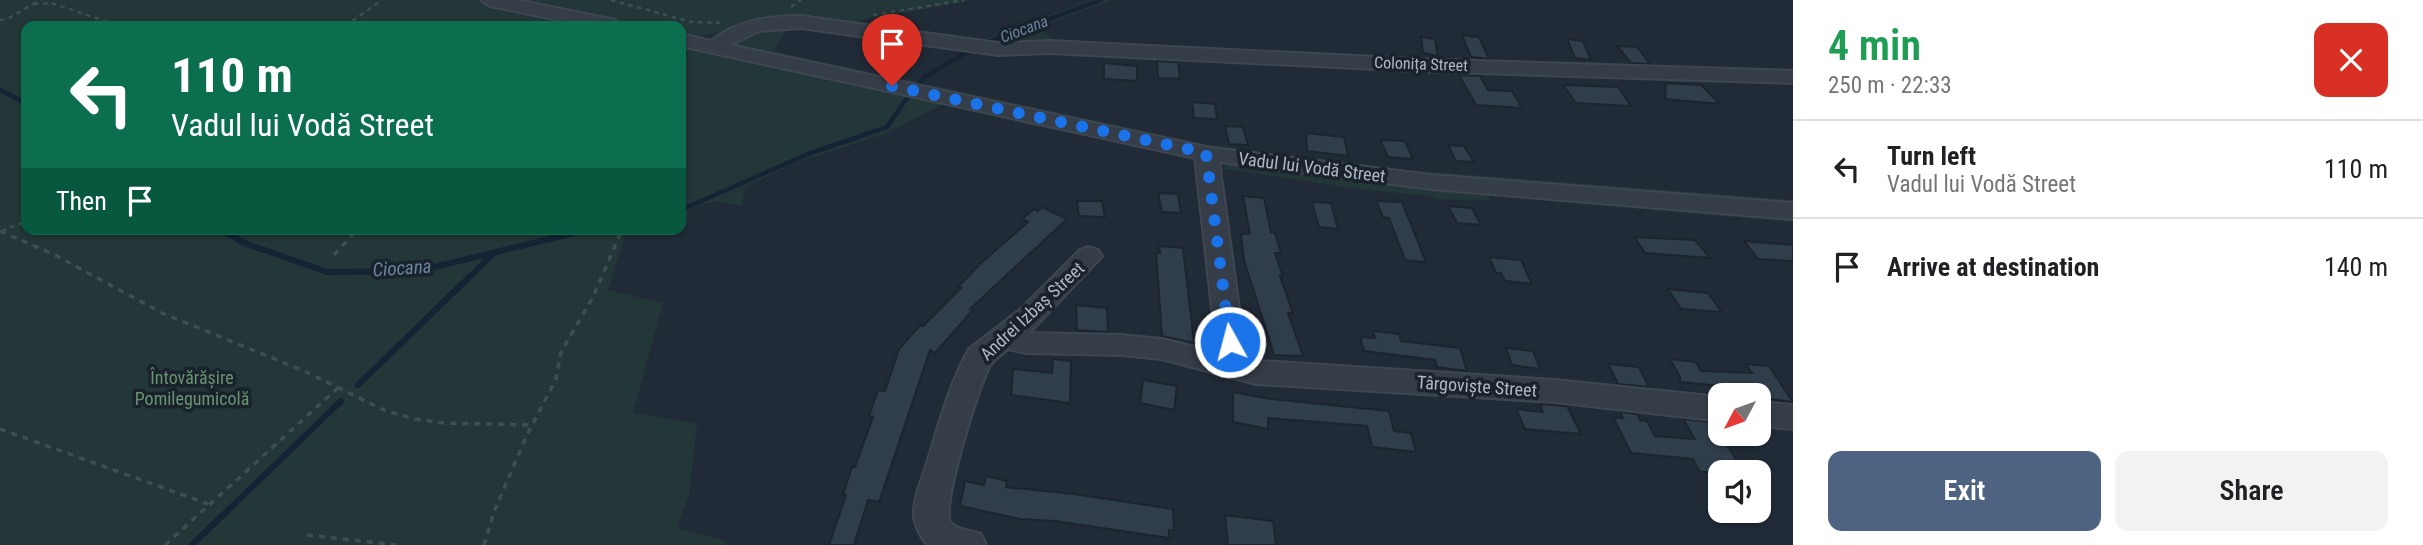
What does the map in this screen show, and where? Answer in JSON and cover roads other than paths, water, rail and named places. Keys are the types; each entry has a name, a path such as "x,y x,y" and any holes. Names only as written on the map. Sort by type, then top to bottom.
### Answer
{"street":[{"path":"489,0 591,21"},
{"name":"Colonița Street","path":"715,47 725,38 771,21 801,22 998,49 1050,47 1416,65 1793,77"},
{"path":"686,41 715,47"},
{"name":"Vadul lui Vodă Street","path":"715,47 1206,153 1432,181 1793,211"},
{"path":"1206,153 1233,368"},
{"name":"Andrei Izbaș Street","path":"969,545 950,541 936,532 931,516 934,494 965,387 979,357 1031,316 1089,256"},
{"name":"Târgoviște Street","path":"1005,338 1026,343 1121,345 1162,349 1266,374 1555,391 1708,408"},
{"path":"1771,415 1793,417"}],"waterway":[{"name":"Ciocana","path":"987,42 1101,0"},
{"name":"Ciocana","path":"918,84 924,77 971,50"},
{"name":"Ciocana","path":"0,90 21,100"},
{"name":"Ciocana","path":"686,208 808,154 887,127 909,95"},
{"name":"Ciocana","path":"230,235 247,244 327,272 418,271 566,235"},
{"path":"358,385 494,253"},
{"path":"192,545 341,401"}],"park label":[{"name":"Întovărășire Pomilegumicolă","path":"192,387"}]}
